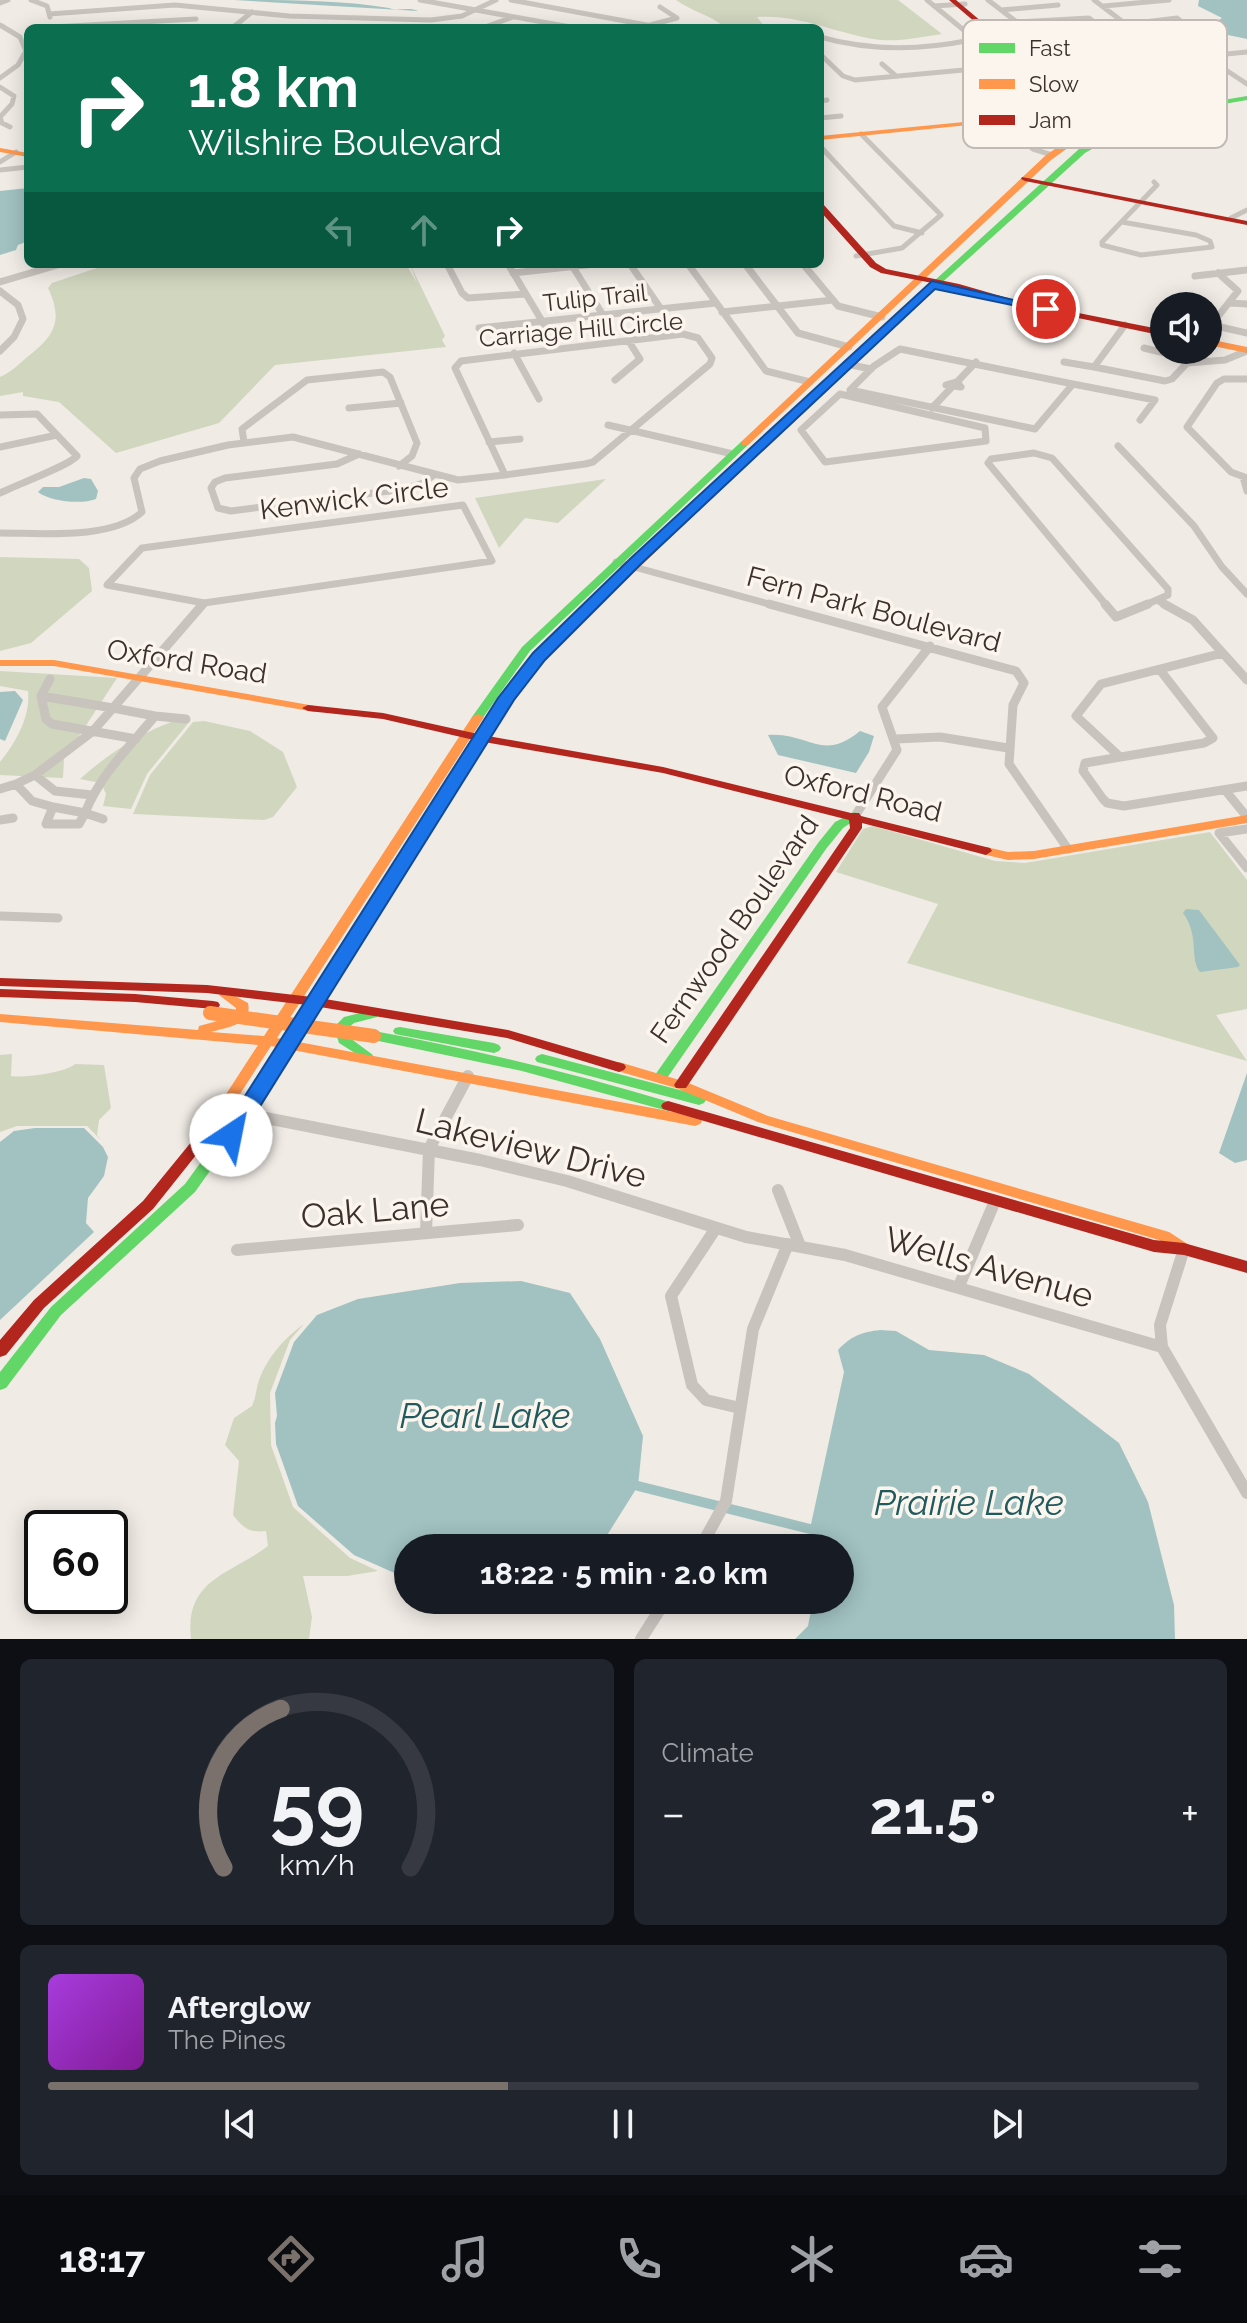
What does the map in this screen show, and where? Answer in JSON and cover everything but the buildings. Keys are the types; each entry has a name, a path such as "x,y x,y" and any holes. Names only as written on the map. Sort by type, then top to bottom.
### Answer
{"main road":[{"path":"959,2 984,20"},
{"path":"959,2 979,20"},
{"path":"1227,96 1247,91"},
{"path":"1227,100 1247,98"},
{"path":"824,138 963,124"},
{"path":"1036,181 1052,155 1064,148"},
{"path":"0,1384 56,1311 190,1188 246,1114 424,831 507,674 533,642 616,562 799,409 854,351 1071,148"},
{"path":"0,1351 39,1304 148,1205 180,1169 269,1041 407,828 474,737 539,657 810,382 854,351 882,317 960,258 973,241 1036,181 1086,148"},
{"path":"0,150 22,154"},
{"path":"1036,181 1247,223"},
{"path":"824,211 860,255"},
{"path":"824,219 882,272 1150,330"},
{"path":"1222,345 1244,350"},
{"path":"551,623 548,639 552,644"},
{"path":"533,642 539,648 539,657"},
{"name":"Oxford Road","path":"0,666 54,663 54,672 139,678 308,708 383,716 455,730 474,737 663,770 1008,856 1216,829 1247,818"},
{"name":"Fernwood Boulevard","path":"660,1078 839,825 855,816 856,828 827,873 681,1085"},
{"path":"807,868 827,873"},
{"path":"739,965 760,971"},
{"path":"0,982 209,989 389,1013 508,1034 660,1078 750,1113"},
{"path":"723,987 745,994"},
{"path":"184,1032 224,1025 242,1014 243,1006 235,999 209,989"},
{"path":"0,993 135,998 460,1041 750,1113 1164,1236 1184,1249"},
{"path":"0,999 212,1009"},
{"path":"374,1059 344,1040 341,1027 356,1017 389,1013"},
{"path":"0,1018 269,1041 698,1121 731,1123"},
{"path":"702,1018 724,1024"},
{"path":"375,1032 553,1072 1154,1246 1184,1249 1247,1267"}],"street":[{"path":"0,3 8,0"},
{"path":"31,0 47,6 51,24"},
{"path":"420,0 554,24"},
{"path":"49,14 166,5 289,16 449,19 496,0"},
{"path":"511,0 644,24"},
{"path":"927,0 963,30"},
{"path":"988,0 1014,20"},
{"path":"1050,0 1075,18"},
{"path":"1094,0 1122,20"},
{"path":"1104,6 1169,0 1176,13 1185,20"},
{"path":"934,6 959,2"},
{"path":"1001,10 1058,5"},
{"path":"654,24 677,18 660,7"},
{"path":"192,24 213,8"},
{"path":"237,24 252,12"},
{"path":"1114,14 1128,13"},
{"path":"1142,20 1176,13"},
{"path":"283,24 289,16"},
{"path":"327,24 331,17"},
{"path":"494,24 514,17"},
{"path":"101,24 196,19"},
{"path":"371,24 374,19"},
{"path":"411,20 414,24"},
{"path":"1046,20 1094,20"},
{"path":"0,25 24,40"},
{"path":"824,40 879,47 963,39"},
{"path":"920,45 932,55"},
{"path":"1227,54 1247,52"},
{"path":"0,78 24,55"},
{"path":"824,57 850,79 963,70"},
{"path":"882,64 896,76"},
{"path":"1227,71 1247,84"},
{"path":"0,87 14,96 12,104 2,112 0,121 10,127"},
{"path":"824,118 841,116"},
{"path":"860,255 902,248 941,215 861,134"},
{"path":"1032,148 1052,155"},
{"path":"824,150 894,226 922,233"},
{"path":"0,162 22,154"},
{"path":"0,170 24,167"},
{"path":"1122,222 1196,235 1212,245 1204,249 1141,255 1104,247 1102,242 1157,185 1154,182"},
{"path":"1231,218 1247,210"},
{"path":"0,282 47,268"},
{"path":"449,268 462,293 468,298 525,294"},
{"path":"510,268 542,321 544,336 552,349"},
{"path":"513,273 550,268"},
{"path":"574,268 603,315"},
{"path":"633,268 661,309"},
{"path":"691,268 766,371 810,382"},
{"path":"748,268 803,336 854,351 872,368"},
{"path":"806,268 842,308 882,317"},
{"path":"1195,276 1246,271"},
{"path":"1218,273 1238,289 1222,313"},
{"path":"0,291 18,305 23,319 14,337 0,351"},
{"path":"722,312 833,300"},
{"name":"Tulip Trail","path":"479,328 716,303"},
{"path":"1230,303 1247,304"},
{"path":"1094,367 1125,325"},
{"path":"1222,329 1247,333"},
{"name":"Carriage Hill Circle","path":"505,475 455,365 466,359 689,334 698,338 712,361 631,430"},
{"path":"615,380 640,359 628,340"},
{"path":"1144,348 1150,349"},
{"path":"985,428 986,441 825,462 801,430 840,394 850,390 872,368 900,349 1155,400 1140,420"},
{"path":"1222,360 1244,350"},
{"path":"514,353 539,399"},
{"path":"932,408 976,362"},
{"path":"1064,362 1165,381 1172,379 1186,364"},
{"path":"244,442 241,433 245,426 307,380 383,372 390,377 417,448 399,466"},
{"path":"1247,379 1224,379 1217,383 1187,423 1189,431 1231,472 1245,478 1247,491"},
{"path":"850,390 999,424 1035,429 1073,383"},
{"path":"840,394 985,428 999,424"},
{"path":"349,408 401,403"},
{"path":"799,409 818,413"},
{"path":"0,415 32,413 76,454 75,460 1,492"},
{"path":"608,425 741,455"},
{"path":"0,533 57,532 129,524 142,512 134,478 140,469 160,461 244,442 302,438 458,480 593,462 631,430"},
{"path":"0,447 57,435"},
{"path":"489,442 520,439"},
{"path":"1118,446 1194,526 1222,567 1247,594"},
{"path":"359,454 337,464 225,478 215,482 211,488 218,508 238,511 405,489 434,475"},
{"path":"1045,454 1052,458 1168,589 1168,595 1157,600 1116,617 988,461 1045,454"},
{"name":"Kenwick Circle","path":"463,505 492,561 490,563 204,603 107,585 142,548 463,505"},
{"name":"Fern Park Boulevard","path":"616,562 1004,666 1021,675 1024,683 1014,697 1008,758 1013,771 1068,849"},
{"path":"1157,600 1193,620 1247,680"},
{"path":"0,789 35,775 92,732 204,603"},
{"path":"930,646 882,707 884,721 896,739 934,734 987,747 1008,748"},
{"path":"1119,756 1104,738 1077,720 1077,711 1101,684 1223,653"},
{"path":"1160,670 1213,738 1204,743 1090,761 1082,766 1103,799 1124,806 1247,786"},
{"path":"54,672 41,696 46,719 52,724 136,739"},
{"path":"41,696 186,719"},
{"path":"94,816 92,795 155,716"},
{"name":"Fernwood Boulevard","path":"855,816 893,758 897,750 896,739"},
{"path":"35,775 55,791 92,795"},
{"path":"16,784 32,801 94,816"},
{"path":"1225,790 1247,818"},
{"path":"53,807 46,824 79,824 94,816"},
{"path":"0,820 13,818"},
{"path":"407,828 424,831"},
{"path":"1216,829 1247,829"},
{"path":"1216,829 1247,868"},
{"path":"2,916 58,918"},
{"path":"426,1233 429,1149 468,1076"},
{"name":"Lakeview Drive","path":"246,1114 429,1149 567,1181 716,1228 794,1245"},
{"path":"709,1534 726,1501 753,1329 794,1245 778,1190"},
{"path":"959,1286 995,1201"},
{"name":"Oak Lane","path":"237,1250 518,1225"},
{"path":"716,1228 676,1285 671,1306 692,1385 698,1395 713,1405 740,1408"},
{"name":"Wells Avenue","path":"794,1245 845,1255 959,1286 1162,1347"},
{"path":"1184,1249 1160,1325 1162,1347 1247,1493"},
{"path":"85,1261 100,1268"},
{"path":"641,1639 657,1614"}],"green space":[{"path":"676,0 898,0 942,34 881,40 824,27 824,24 772,17 757,17 762,24 720,24"},
{"path":"97,268 408,268 417,283 412,268 445,336 442,340 446,347 275,365 219,423 116,453 59,402 23,396 23,392 0,396 0,377 44,343 54,328 55,310 48,288 52,283"},
{"path":"606,479 558,523 525,518 499,548 475,498"},
{"path":"0,557 79,559 89,568 92,591 31,643 0,651"},
{"path":"0,671 117,678 64,759 63,778 0,775 0,762 21,729 27,710 28,691 0,686"},
{"path":"177,720 190,721 147,774 131,809 103,806 106,794 101,783 80,779 126,745"},
{"path":"204,721 250,731 283,752 297,787 273,817 264,820 133,814 150,775 193,722"},
{"path":"873,826 995,861 1025,863 1210,832 1247,880 1247,1009 1216,1015 1247,1061 907,963 938,904 836,872 863,829"},
{"path":"12,1054 11,1076 44,1074 75,1064 104,1065 111,1108 99,1120 97,1135 101,1140 87,1126 17,1126 0,1132 0,1055"},
{"path":"304,1324 290,1340 270,1393 271,1445 293,1507 350,1558 378,1571 347,1576 303,1576 312,1617 309,1639 191,1639 191,1619 202,1591 225,1572 268,1546 266,1531 247,1529 233,1515 239,1461 225,1445 234,1418 252,1406 262,1372 271,1356"}],"water":[{"path":"234,0 332,2 418,11"},
{"path":"1199,0 1247,0 1247,39 1228,35 1227,20 1219,20 1222,18 1198,6"},
{"path":"24,188 24,243 16,250 0,255 0,191"},
{"path":"84,478 91,479 98,491 96,499 65,501 38,492 43,487 59,487"},
{"path":"15,691 23,700 5,741 0,739 0,692"},
{"path":"860,731 874,736 869,752 856,773 778,755 768,735 835,745"},
{"path":"1186,909 1199,910 1240,965 1238,967 1200,972 1191,930 1183,913"},
{"path":"1247,1073 1247,1160 1235,1163 1219,1153"},
{"path":"84,1128 103,1147 108,1157 104,1176 88,1198 86,1223 94,1232 0,1320 0,1142 14,1131"},
{"name":"Pearl Lake","path":"521,1281 570,1293 600,1339 643,1436 638,1486 608,1534 394,1534 394,1573 354,1555 298,1506 276,1444 275,1393 294,1342 317,1315 358,1299 460,1283"},
{"name":"Prairie Lake","path":"896,1331 929,1350 984,1355 1029,1374 1119,1443 1148,1502 1174,1605 1175,1639 795,1639 808,1626 810,1614 854,1614 854,1534 811,1534 810,1529 844,1372 838,1350 848,1341 868,1332"}],"waterway":[{"path":"638,1486 810,1529"}],"traffic: fast":[{"path":"1227,101 1247,98"},
{"path":"848,363 1088,148"},
{"path":"478,717 526,649 745,443"},
{"path":"660,1078 822,846 839,825 855,816"},
{"path":"366,1055 344,1040 341,1027 349,1020 372,1014"},
{"path":"400,1031 494,1048"},
{"path":"374,1036 522,1066 668,1106"},
{"path":"542,1059 699,1100"},
{"path":"0,1384 56,1311 190,1188 266,1082"}],"traffic: slow":[{"path":"824,138 963,124"},
{"path":"745,443 1062,148"},
{"path":"0,150 24,154"},
{"path":"1222,345 1247,350"},
{"path":"551,646 848,363"},
{"path":"0,663 54,663 315,709"},
{"path":"215,1122 478,717"},
{"path":"986,851 1008,856 1034,855 1247,819"},
{"path":"204,1029 234,1021 242,1014 243,1006 226,995"},
{"path":"210,1013 374,1036"},
{"path":"0,1018 269,1041 695,1121"},
{"path":"619,1067 681,1085 763,1119 1164,1236 1184,1249"}],"traffic: jam":[{"path":"952,0 976,20"},
{"path":"1025,179 1247,223"},
{"path":"824,210 873,265 884,271 959,286 1016,303 1150,330"},
{"path":"266,1082 506,698 551,646"},
{"path":"308,708 383,716 481,738 663,770 986,851"},
{"path":"681,1085 856,828 855,816"},
{"path":"0,982 207,989 316,1002 508,1034 619,1067"},
{"path":"0,993 135,998 213,1005"},
{"path":"668,1106 1154,1246 1184,1249 1247,1267"},
{"path":"0,1351 39,1304 148,1205 215,1122"}],"route":[{"path":"231,1135 506,698 539,657 636,561 932,284 1046,309"}]}
